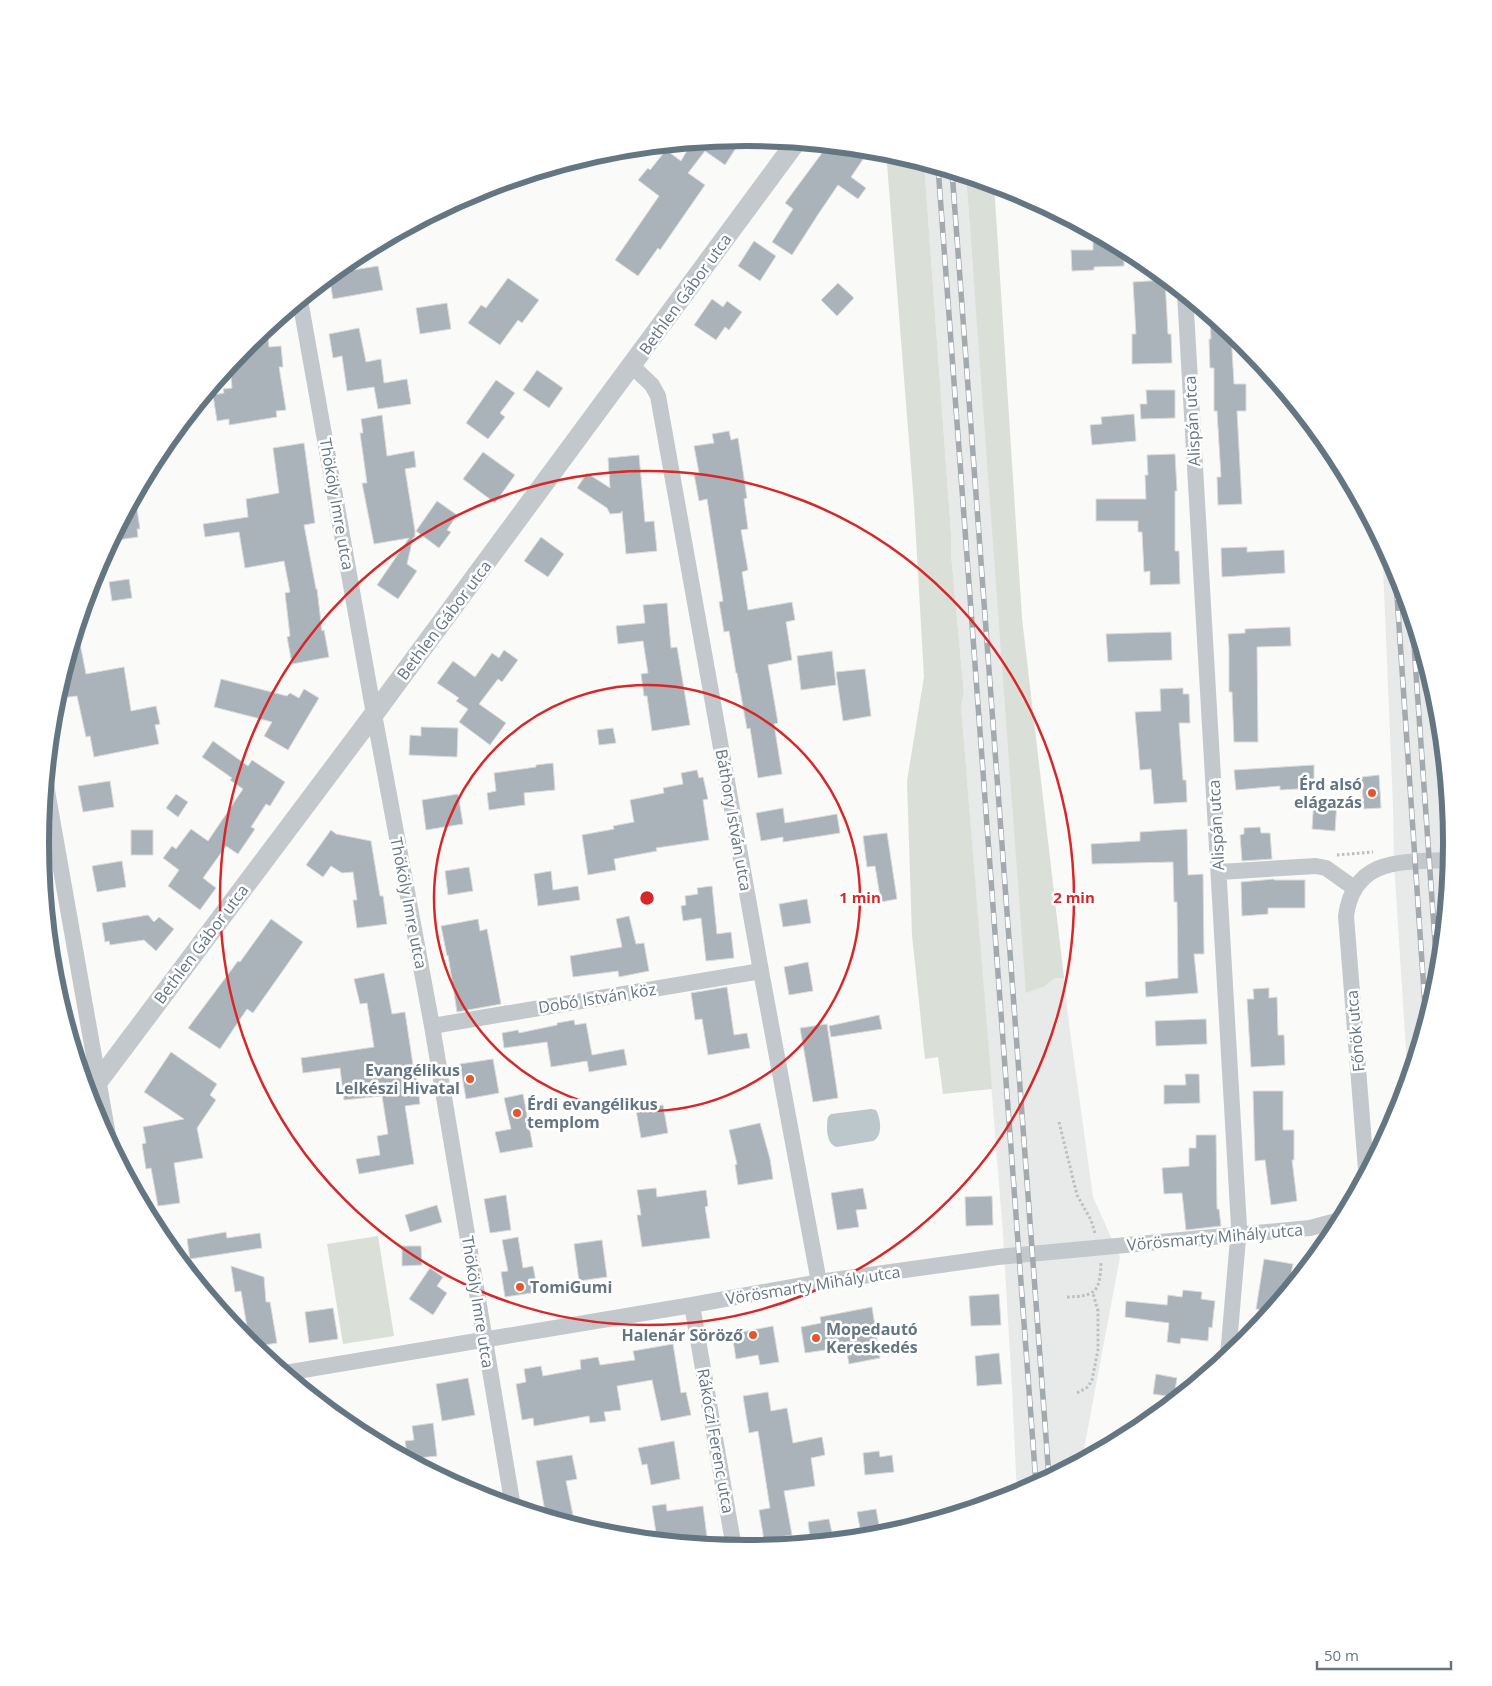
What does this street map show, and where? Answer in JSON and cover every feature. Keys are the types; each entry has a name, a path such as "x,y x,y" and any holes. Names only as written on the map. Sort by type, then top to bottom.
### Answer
{"street":[{"name":"Bethlen Gábor utca","path":"94,1087 374,714 792,147"},
{"name":"Alispán utca","path":"1185,302 1239,1234 1229,1345"},
{"name":"Thököly Imre utca","path":"301,307 432,1026 512,1499"},
{"name":"Báthory István utca","path":"632,366 652,385 658,396 819,1282"},
{"path":"50,809 92,1084"},
{"path":"1218,872 1316,866 1326,868 1354,888 1368,874 1383,866 1443,860"},
{"name":"Főnök utca","path":"1354,888 1348,902 1346,916 1365,1162"},
{"name":"Dobó István köz","path":"432,1026 761,971"},
{"name":"Vörösmarty Mihály utca","path":"293,1373 819,1282 998,1257 1310,1228 1330,1223"},
{"name":"Rákóczi Ferenc utca","path":"692,1305 733,1540"}],"path":[{"path":"1059,1122 1077,1195 1091,1220 1100,1248 1101,1265 1099,1283 1093,1293 1086,1296 1067,1297"},
{"path":"1077,1393 1088,1387 1092,1380 1098,1350 1098,1311 1093,1293"}],"shaded area":[{"path":"887,160 924,170 951,554 964,694 961,705 992,1089 943,1094 938,1057 925,1059 912,935 907,781 924,677 914,504"},
{"path":"924,170 967,182 973,271 1045,986 1055,978 1064,978 1093,1197 1120,1257 1083,1453 1017,1485 1003,1234 961,705 964,694 951,554"},
{"path":"967,182 995,192 1022,618 1064,978 1055,978 1045,986 1026,993"},
{"path":"1383,560 1406,619 1419,663 1430,707 1442,797 1442,889 1437,934 1430,979 1407,1064 1394,864"},
{"path":"876,1110 880,1122 880,1131 876,1139 837,1147 833,1146 829,1139 827,1125 828,1117 831,1114"},
{"path":"378,1236 394,1336 343,1344 327,1244"}],"building":[{"path":"737,146 725,165 705,151 688,173 705,185 660,250 658,248 638,276 615,260 659,196 638,180 648,168 650,170 665,151 681,161 688,148"},
{"path":"824,151 865,156 851,177 866,188 858,199 838,185 792,255 772,242 793,209 785,203"},
{"path":"1093,238 1124,257 1124,266 1094,267 1094,270 1072,271 1071,250 1093,250"},
{"path":"754,241 776,256 760,281 738,266"},
{"path":"378,266 383,290 333,299 330,284 353,268 353,270"},
{"path":"508,278 539,300 522,323 518,320 500,345 468,323 481,305 486,308"},
{"path":"1157,281 1165,287 1168,334 1171,334 1172,363 1132,364 1132,334 1136,334 1133,282"},
{"path":"838,283 854,298 837,316 821,300"},
{"path":"712,299 723,307 727,301 742,312 729,330 725,327 716,340 694,325"},
{"path":"447,303 451,329 420,334 416,308"},
{"path":"1210,323 1232,343 1234,384 1246,384 1246,411 1237,411 1242,504 1218,505 1217,477 1221,477 1217,411 1214,411 1214,368 1210,368 1209,339 1211,339"},
{"path":"359,328 366,362 381,359 384,383 407,379 411,404 378,409 374,387 347,391 342,356 333,358 329,334"},
{"path":"268,336 269,347 281,346 283,367 279,367 286,410 276,411 277,417 229,425 229,419 217,421 213,395 224,393 223,389 232,388 231,374 246,358 250,357 250,354"},
{"path":"537,370 563,388 549,408 523,390"},
{"path":"496,380 515,393 500,413 505,417 488,439 466,423"},
{"path":"1146,390 1175,390 1175,418 1141,419 1140,404 1147,404"},
{"path":"1134,414 1136,441 1092,445 1090,425 1102,424 1101,417"},
{"path":"382,415 387,456 414,451 416,467 405,469 415,531 407,564 417,571 398,599 377,585 409,538 374,544 362,483 367,483 360,433 363,433 361,419"},
{"path":"729,431 731,440 738,438 747,498 744,499 748,529 741,530 748,570 742,572 748,610 792,602 795,620 786,622 792,660 768,665 778,723 774,724 782,774 758,778 750,728 747,729 729,631 724,632 719,602 723,601 707,499 699,501 694,474 699,473 694,446 714,443 712,434"},
{"path":"304,443 315,523 304,525 317,589 322,631 324,630 329,657 292,664 287,637 290,636 285,593 290,592 284,561 245,568 239,532 205,537 203,524 248,517 246,499 279,493 273,448"},
{"path":"483,452 515,475 495,503 463,479"},
{"path":"1175,454 1177,491 1175,491 1175,551 1179,551 1180,584 1150,585 1150,571 1144,572 1142,532 1138,532 1138,521 1096,521 1096,499 1146,499 1145,475 1148,475 1147,455"},
{"path":"639,455 645,522 654,521 657,551 626,554 622,511 621,513 610,514 607,508 577,488 587,473 610,488 608,458"},
{"path":"437,501 457,515 447,530 451,532 439,548 416,531"},
{"path":"136,505 140,529 137,529 138,537 119,540"},
{"path":"541,537 564,554 548,577 524,561"},
{"path":"1247,547 1247,552 1284,550 1285,573 1222,577 1221,548"},
{"path":"129,579 132,598 112,601 109,582"},
{"path":"667,603 671,648 677,647 690,725 652,731 647,696 644,696 641,674 648,673 643,641 618,644 616,626 645,623 643,605"},
{"path":"1290,627 1291,646 1257,647 1258,742 1234,742 1232,692 1229,692 1228,634 1245,633 1245,629"},
{"path":"1171,632 1172,660 1108,662 1106,634"},
{"path":"80,641 86,674 124,667 131,711 156,706 160,724 155,725 159,744 94,757 90,736 86,737 77,696 64,697"},
{"path":"504,650 518,660 502,682 498,679 479,704 506,723 490,745 459,722 468,709 456,701 459,698 437,683 453,661 475,677 492,653 499,658"},
{"path":"832,651 836,685 801,690 797,656"},
{"path":"865,669 871,716 843,721 836,672"},
{"path":"221,679 287,696 290,693 299,698 304,689 319,698 288,750 264,736 272,722 214,707"},
{"path":"1183,688 1183,694 1189,694 1190,723 1179,723 1183,780 1186,780 1187,802 1154,804 1151,769 1140,770 1135,712 1161,711 1160,689"},
{"path":"421,727 458,728 457,757 409,755 410,735 421,736"},
{"path":"613,728 616,743 599,745 597,730"},
{"path":"213,741 248,766 252,760 285,782 270,806 266,804 251,827 255,829 238,854 226,846 203,878 216,888 200,910 168,886 179,870 163,858 172,846 176,849 191,829 208,841 243,789 230,780 232,778 202,757"},
{"path":"553,763 555,790 524,793 525,805 489,810 487,793 496,791 494,773"},
{"path":"1314,765 1314,788 1280,790 1280,786 1236,790 1234,770"},
{"path":"697,770 699,778 703,777 708,799 703,800 709,840 656,848 657,851 614,859 616,870 588,875 582,835 614,829 613,826 634,822 630,800 664,793 663,788 683,784 681,773"},
{"name":"Érd alsó elágazás","path":"1379,775 1381,808 1364,809 1361,777"},
{"path":"110,781 114,807 83,812 78,786"},
{"path":"176,794 188,802 178,817 166,808"},
{"path":"458,794 463,824 426,830 422,800"},
{"path":"1314,799 1337,801 1335,831 1312,829"},
{"path":"783,808 785,823 837,814 840,833 783,842 783,837 761,841 756,813"},
{"path":"1260,827 1261,833 1270,833 1272,859 1242,861 1240,835 1244,834 1244,828"},
{"path":"1187,829 1188,875 1203,874 1204,954 1194,954 1198,993 1146,997 1145,982 1178,978 1177,902 1174,902 1173,862 1092,864 1091,844 1140,841 1140,832"},
{"path":"131,830 153,830 153,855 131,855"},
{"path":"331,830 336,834 371,841 380,896 383,896 387,924 357,928 353,900 357,900 353,872 342,873 331,866 323,877 306,865"},
{"path":"887,833 897,899 881,902 875,866 867,867 863,836"},
{"path":"122,861 126,887 97,892 92,866"},
{"path":"469,867 473,891 448,895 445,871"},
{"path":"551,871 553,890 578,886 580,900 538,906 534,874"},
{"path":"1274,879 1305,880 1305,908 1268,908 1268,914 1242,916 1241,882"},
{"path":"712,886 717,934 731,932 734,958 706,961 701,918 683,921 681,906 686,905 685,896 698,894 697,888"},
{"path":"807,899 811,923 783,927 779,904"},
{"path":"148,915 154,922 159,917 174,929 156,951 144,940 110,945 109,941 105,942 102,923"},
{"path":"629,916 636,944 644,943 649,971 619,977 618,971 573,977 570,956 622,947 616,919"},
{"path":"271,919 303,942 253,1013 247,1009 220,1049 188,1028"},
{"path":"478,919 480,931 487,929 501,1004 457,1012 448,955 441,926"},
{"path":"808,962 813,991 789,995 784,967"},
{"path":"384,973 392,1014 405,1012 415,1078 417,1078 420,1104 405,1106 414,1164 359,1174 356,1159 380,1155 377,1136 388,1134 382,1096 344,1100 340,1068 303,1073 301,1058 374,1047 367,1003 360,1004 354,979"},
{"path":"727,987 734,1035 747,1033 750,1048 708,1055 702,1019 695,1020 691,993"},
{"path":"1269,988 1269,998 1277,997 1278,1035 1284,1035 1285,1065 1251,1067 1247,999 1254,999 1253,989"},
{"path":"879,1015 882,1029 831,1037 829,1026"},
{"path":"1206,1019 1207,1044 1156,1046 1155,1021"},
{"path":"574,1020 575,1025 586,1023 592,1055 624,1049 627,1065 589,1072 587,1061 551,1067 547,1042 504,1048 502,1033 518,1030 519,1033"},
{"path":"827,1024 838,1098 813,1102 800,1028"},
{"path":"171,1052 217,1084 210,1095 216,1100 197,1128 203,1158 174,1163 180,1203 158,1206 151,1168 146,1169 142,1144 146,1143 143,1127 184,1119 144,1092"},
{"path":"493,1059 499,1093 466,1099 460,1064"},
{"path":"1185,1074 1199,1074 1200,1103 1164,1104 1164,1085 1186,1085"},
{"path":"1253,1091 1283,1091 1283,1130 1294,1130 1294,1160 1292,1160 1297,1201 1271,1205 1265,1160 1255,1161"},
{"name":"Érdi evangélikus templom","path":"523,1094 533,1147 500,1153 495,1132 511,1129 504,1098"},
{"path":"663,1105 668,1133 641,1138 636,1110"},
{"path":"760,1123 770,1159 773,1179 738,1185 735,1165 737,1164 729,1130"},
{"path":"1196,1135 1216,1135 1217,1209 1219,1209 1221,1226 1186,1230 1182,1193 1164,1194 1162,1168 1189,1166 1189,1148 1196,1148"},
{"path":"656,1188 657,1197 706,1190 708,1206 705,1207 710,1238 642,1247 637,1215 641,1215 637,1190"},
{"path":"863,1188 867,1209 856,1210 859,1227 837,1230 831,1193"},
{"path":"506,1195 511,1230 490,1233 484,1199"},
{"path":"992,1196 993,1225 966,1226 965,1197"},
{"path":"437,1205 442,1222 410,1232 405,1215"},
{"path":"226,1232 227,1238 260,1233 262,1248 190,1259 187,1239"},
{"path":"518,1237 523,1268 533,1266 538,1292 505,1297 501,1272 508,1271 502,1240"},
{"path":"602,1240 607,1277 579,1281 574,1244"},
{"path":"402,1246 421,1246 422,1265 402,1266"},
{"path":"1264,1259 1293,1264 1290,1278 1270,1303 1263,1310 1256,1309"},
{"path":"231,1266 264,1277 266,1302 270,1302 277,1343 263,1345 248,1330 241,1291 235,1292"},
{"path":"430,1268 443,1277 437,1286 447,1293 433,1315 409,1299"},
{"path":"1183,1290 1202,1292 1201,1299 1215,1301 1212,1328 1209,1327 1208,1341 1181,1338 1180,1344 1167,1342 1169,1323 1125,1317 1126,1301 1167,1305 1168,1295 1182,1297"},
{"path":"999,1294 1001,1325 971,1326 969,1296"},
{"path":"872,1307 880,1358 849,1364 846,1347 805,1353 801,1327 821,1323 820,1317"},
{"path":"333,1308 338,1339 309,1343 305,1312"},
{"path":"773,1326 779,1362 760,1365 758,1355 736,1359 732,1334"},
{"path":"673,1344 681,1393 686,1392 691,1415 661,1421 652,1380 617,1386 621,1410 604,1412 606,1421 590,1423 589,1416 534,1426 533,1418 522,1420 516,1384 526,1382 524,1369 541,1366 543,1376 581,1369 580,1360 598,1357 600,1365 635,1360 633,1351"},
{"path":"999,1353 1002,1384 977,1386 975,1356"},
{"path":"1156,1374 1177,1378 1175,1392 1170,1396 1153,1394"},
{"path":"468,1378 475,1415 442,1421 436,1384"},
{"path":"768,1392 771,1411 787,1408 793,1443 822,1437 825,1455 811,1458 815,1486 784,1491 792,1535 764,1540 759,1510 770,1508 758,1431 749,1433 743,1396"},
{"path":"433,1423 437,1456 418,1458 407,1452 405,1441 414,1440 412,1426"},
{"path":"674,1441 680,1479 651,1485 647,1464 642,1465 638,1448"},
{"path":"879,1451 880,1457 892,1455 894,1472 865,1475 863,1453"},
{"path":"572,1455 577,1479 566,1481 574,1518 545,1510 536,1461"},
{"path":"666,1504 667,1511 703,1506 707,1539 656,1534 652,1506"},
{"path":"876,1509 879,1525 860,1528 857,1512"},
{"path":"829,1519 832,1533 810,1537 808,1522"}],"railway":[{"path":"938,174 1035,1477"},
{"path":"953,178 1048,1471"},
{"path":"1397,594 1425,1001"},
{"path":"1414,646 1435,945"}],"place":[{"name":"Érd alsó elágazás","path":"1372,793"},
{"name":"Evangélikus Lelkészi Hivatal","path":"470,1079"},
{"name":"Érdi evangélikus templom","path":"517,1113"},
{"name":"TomiGumi","path":"520,1287"},
{"name":"Halenár Söröző","path":"753,1335"},
{"name":"Mopedautó Kereskedés","path":"816,1338"}]}
